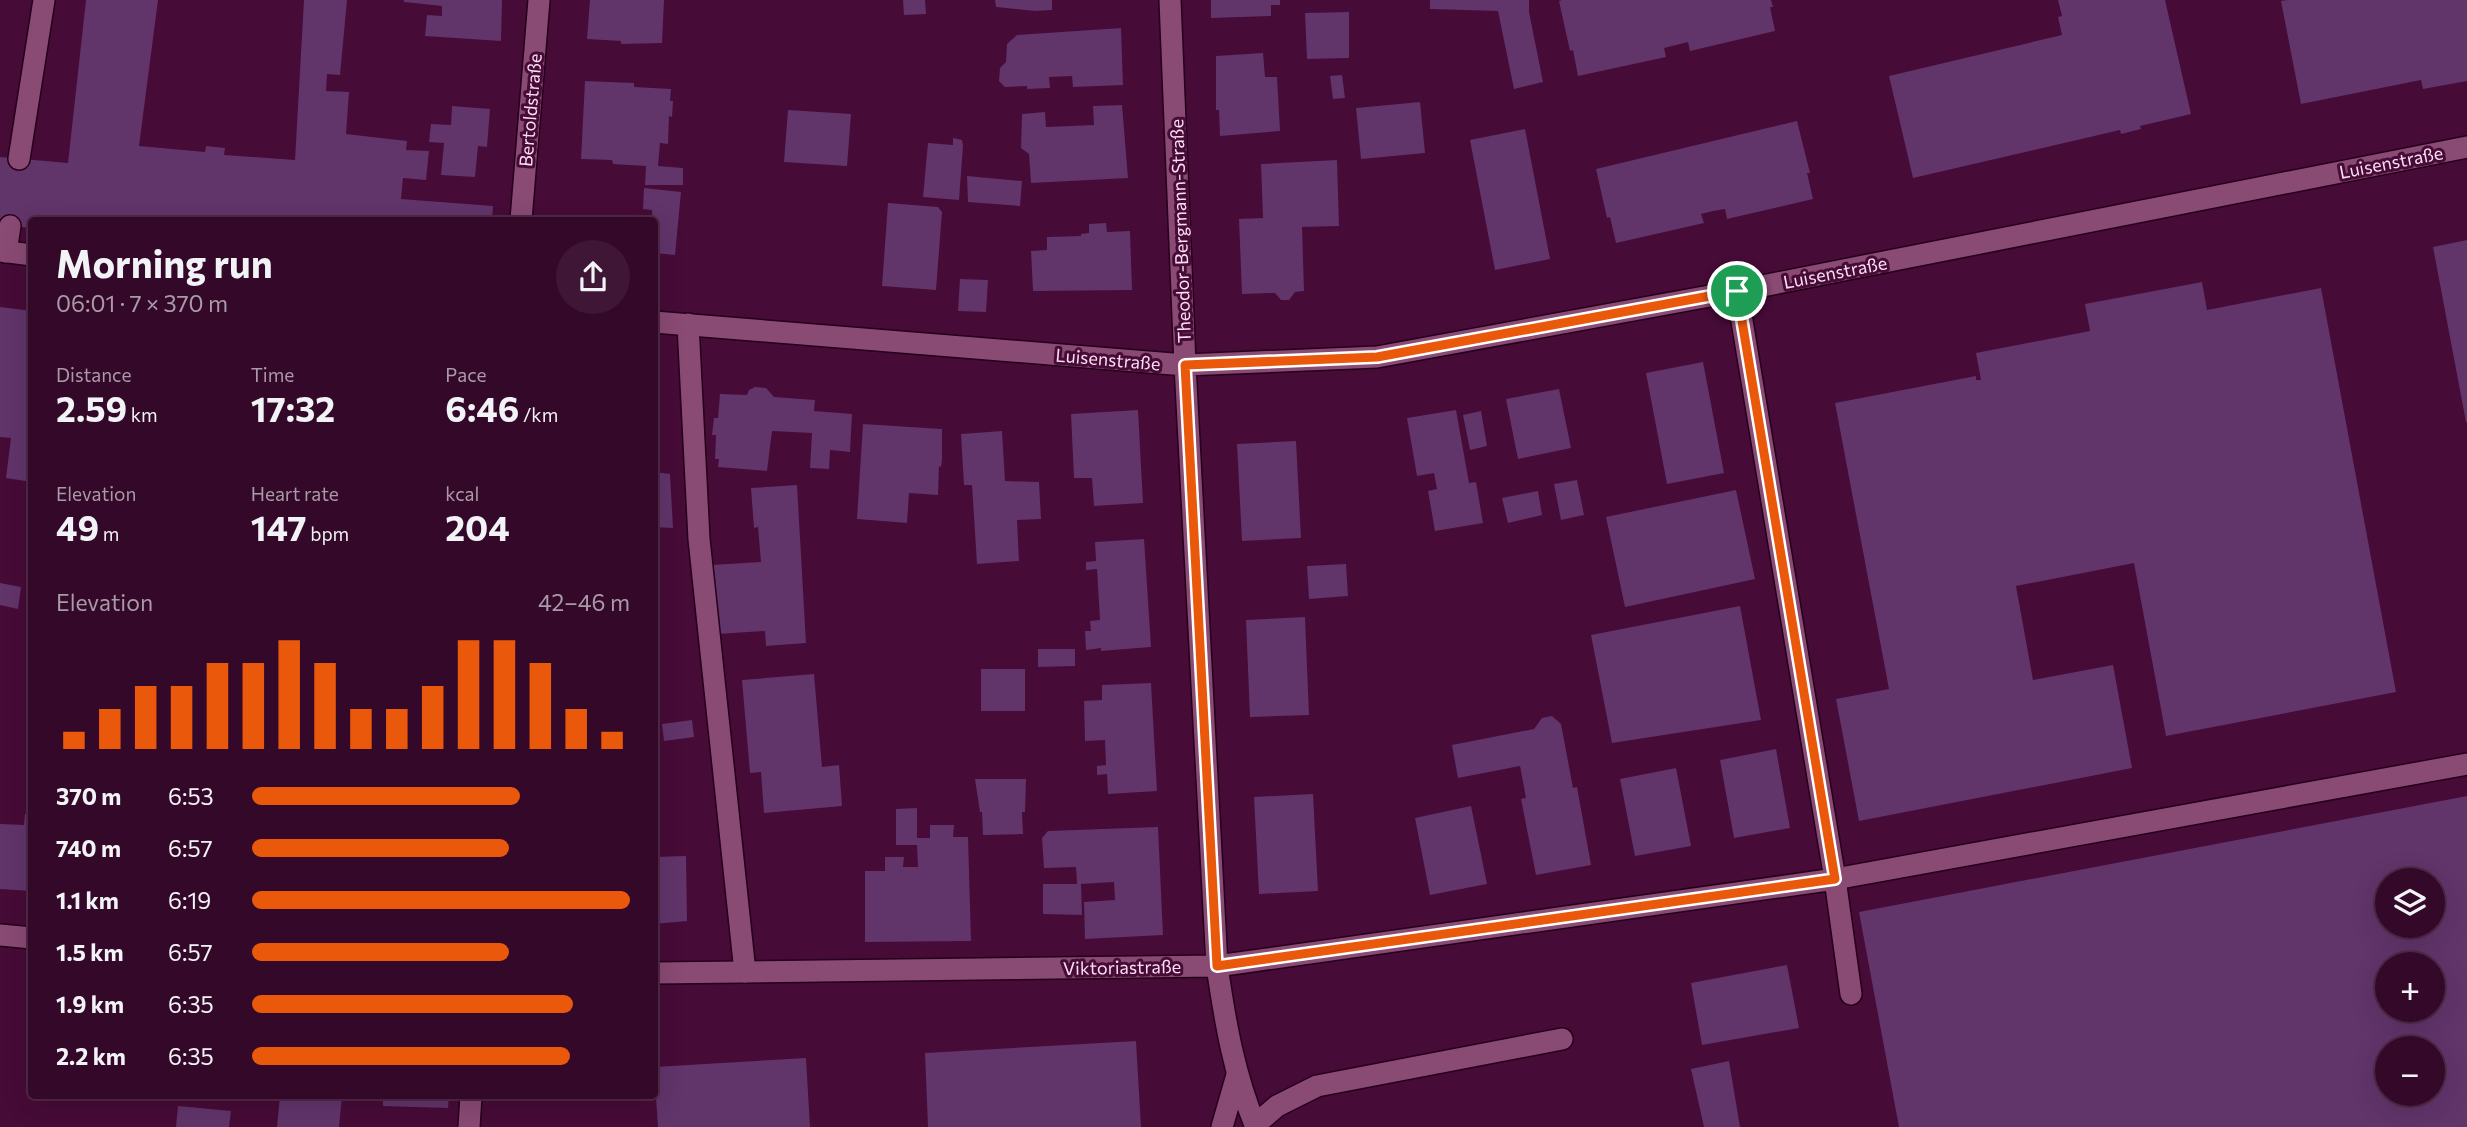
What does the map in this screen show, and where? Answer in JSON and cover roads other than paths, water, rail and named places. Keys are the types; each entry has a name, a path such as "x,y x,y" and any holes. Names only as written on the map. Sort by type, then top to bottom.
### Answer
{"street":[{"path":"19,159 44,0"},
{"name":"Bertoldstraße","path":"521,217 539,0"},
{"name":"Theodor-Bergmann-Straße","path":"1170,0 1185,365 1217,966 1225,1022 1237,1075 1255,1126"},
{"name":"Luisenstraße","path":"658,321 1185,365 1377,357 1737,291 2467,147"},
{"path":"10,226 3,252 28,255"},
{"path":"1737,291 1835,879 1850,994"},
{"path":"688,324 699,540 745,972"},
{"name":"Viktoriastraße","path":"658,973 1217,966 1835,879 2467,764"},
{"path":"0,935 28,938"},
{"path":"1255,1126 1277,1107 1317,1086 1562,1039"},
{"path":"1222,1127 1237,1075"},
{"path":"469,1127 471,1099"}]}
